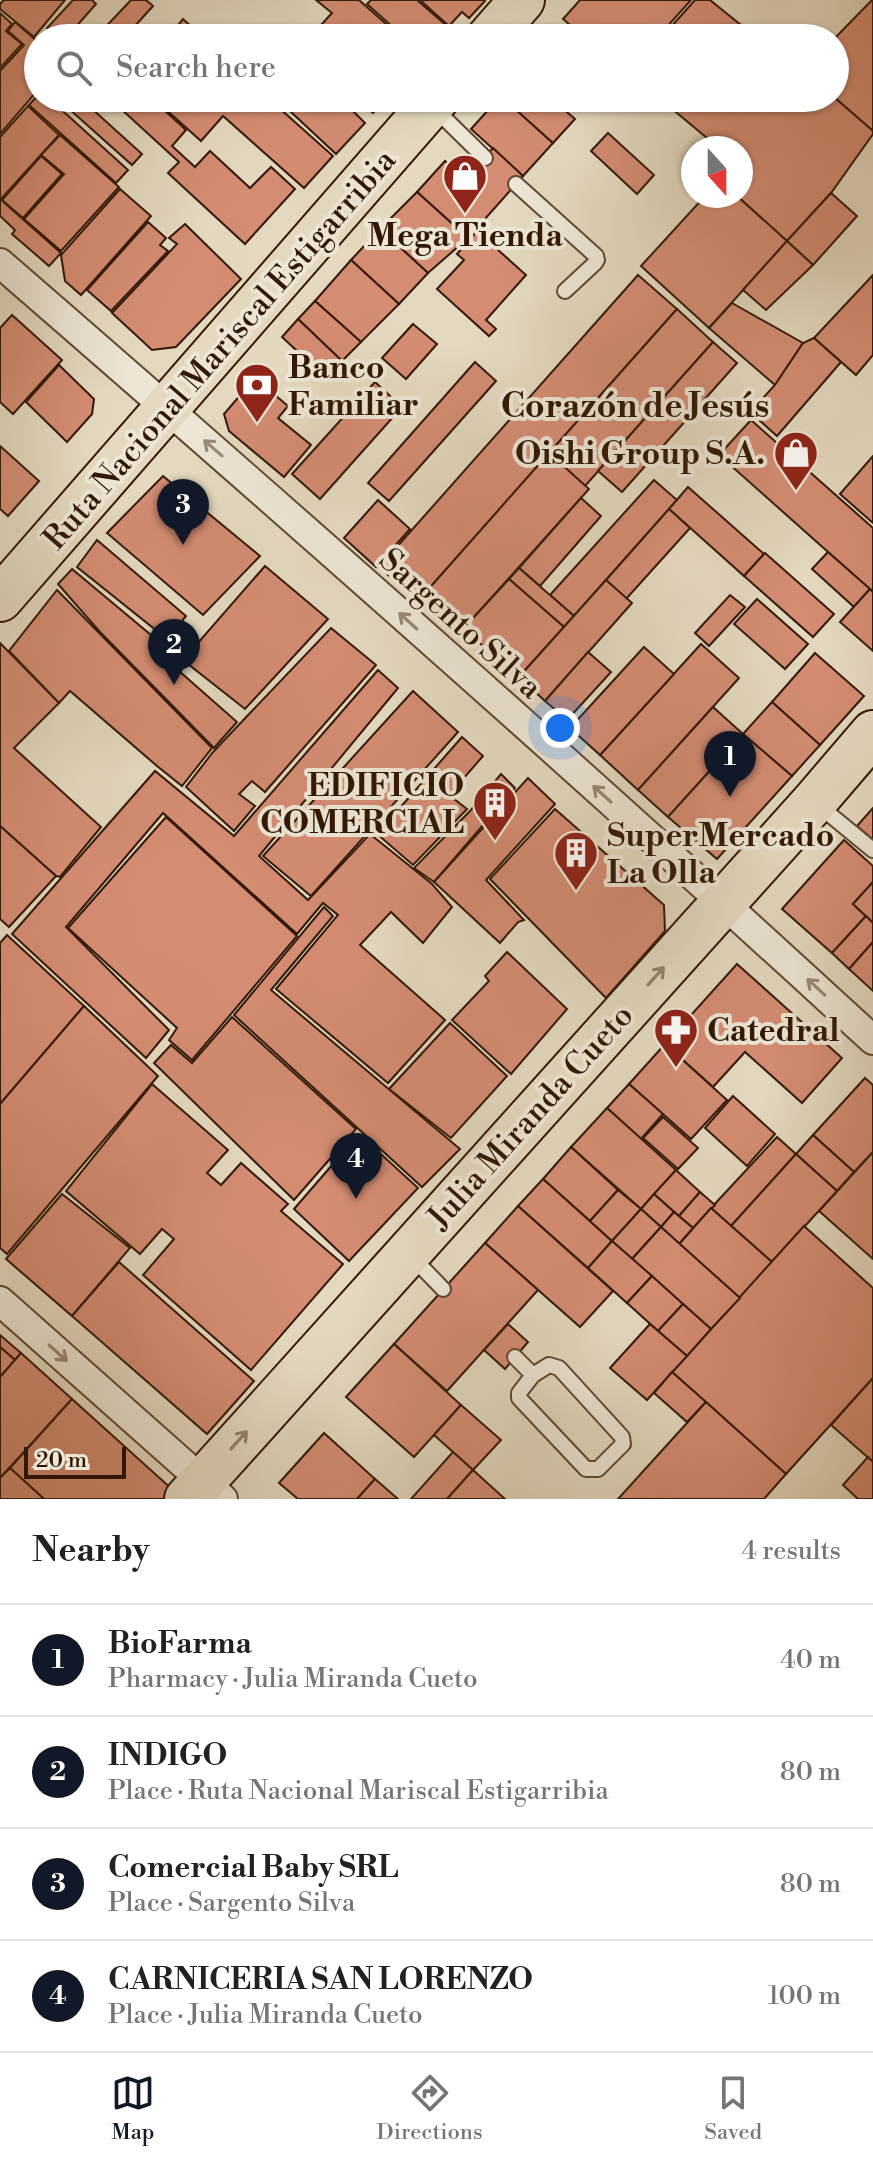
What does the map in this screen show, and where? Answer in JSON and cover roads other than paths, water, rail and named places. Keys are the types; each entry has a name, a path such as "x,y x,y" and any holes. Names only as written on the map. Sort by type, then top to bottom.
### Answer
{"highway":[{"path":"501,24 522,0"},
{"name":"Ruta Nacional Mariscal Estigarribia","path":"0,599 424,112"},
{"name":"Julia Miranda Cueto","path":"204,1493 408,1252 873,733"}],"street":[{"name":"Sargento Silva","path":"0,263 723,902 873,1040"},
{"path":"0,1301 204,1493"}],"lane":[{"path":"444,112 485,158"},
{"path":"516,184 596,256 594,264 565,291"},
{"path":"814,802 873,850"},
{"path":"408,1252 443,1289"},
{"path":"515,1357 533,1375"},
{"path":"549,1365 559,1368 619,1432 623,1444 598,1469 586,1469 522,1402 519,1393 533,1375 549,1365"}],"place":[{"name":"Mega Tienda","path":"465,215"},
{"name":"Banco Familiar","path":"257,424"},
{"name":"Oishi Group S.A.","path":"796,492"},
{"name":"Comercial Baby SRL","path":"183,545"},
{"name":"INDIGO","path":"174,685"},
{"name":"BioFarma","path":"730,797"},
{"name":"EDIFICIO COMERCIAL","path":"495,842"},
{"name":"SuperMercado La Olla","path":"576,892"},
{"name":"Catedral","path":"676,1069"},
{"name":"CARNICERIA SAN LORENZO","path":"356,1199"}],"district":[{"name":"Corazón de Jesús","path":"635,405"}]}
